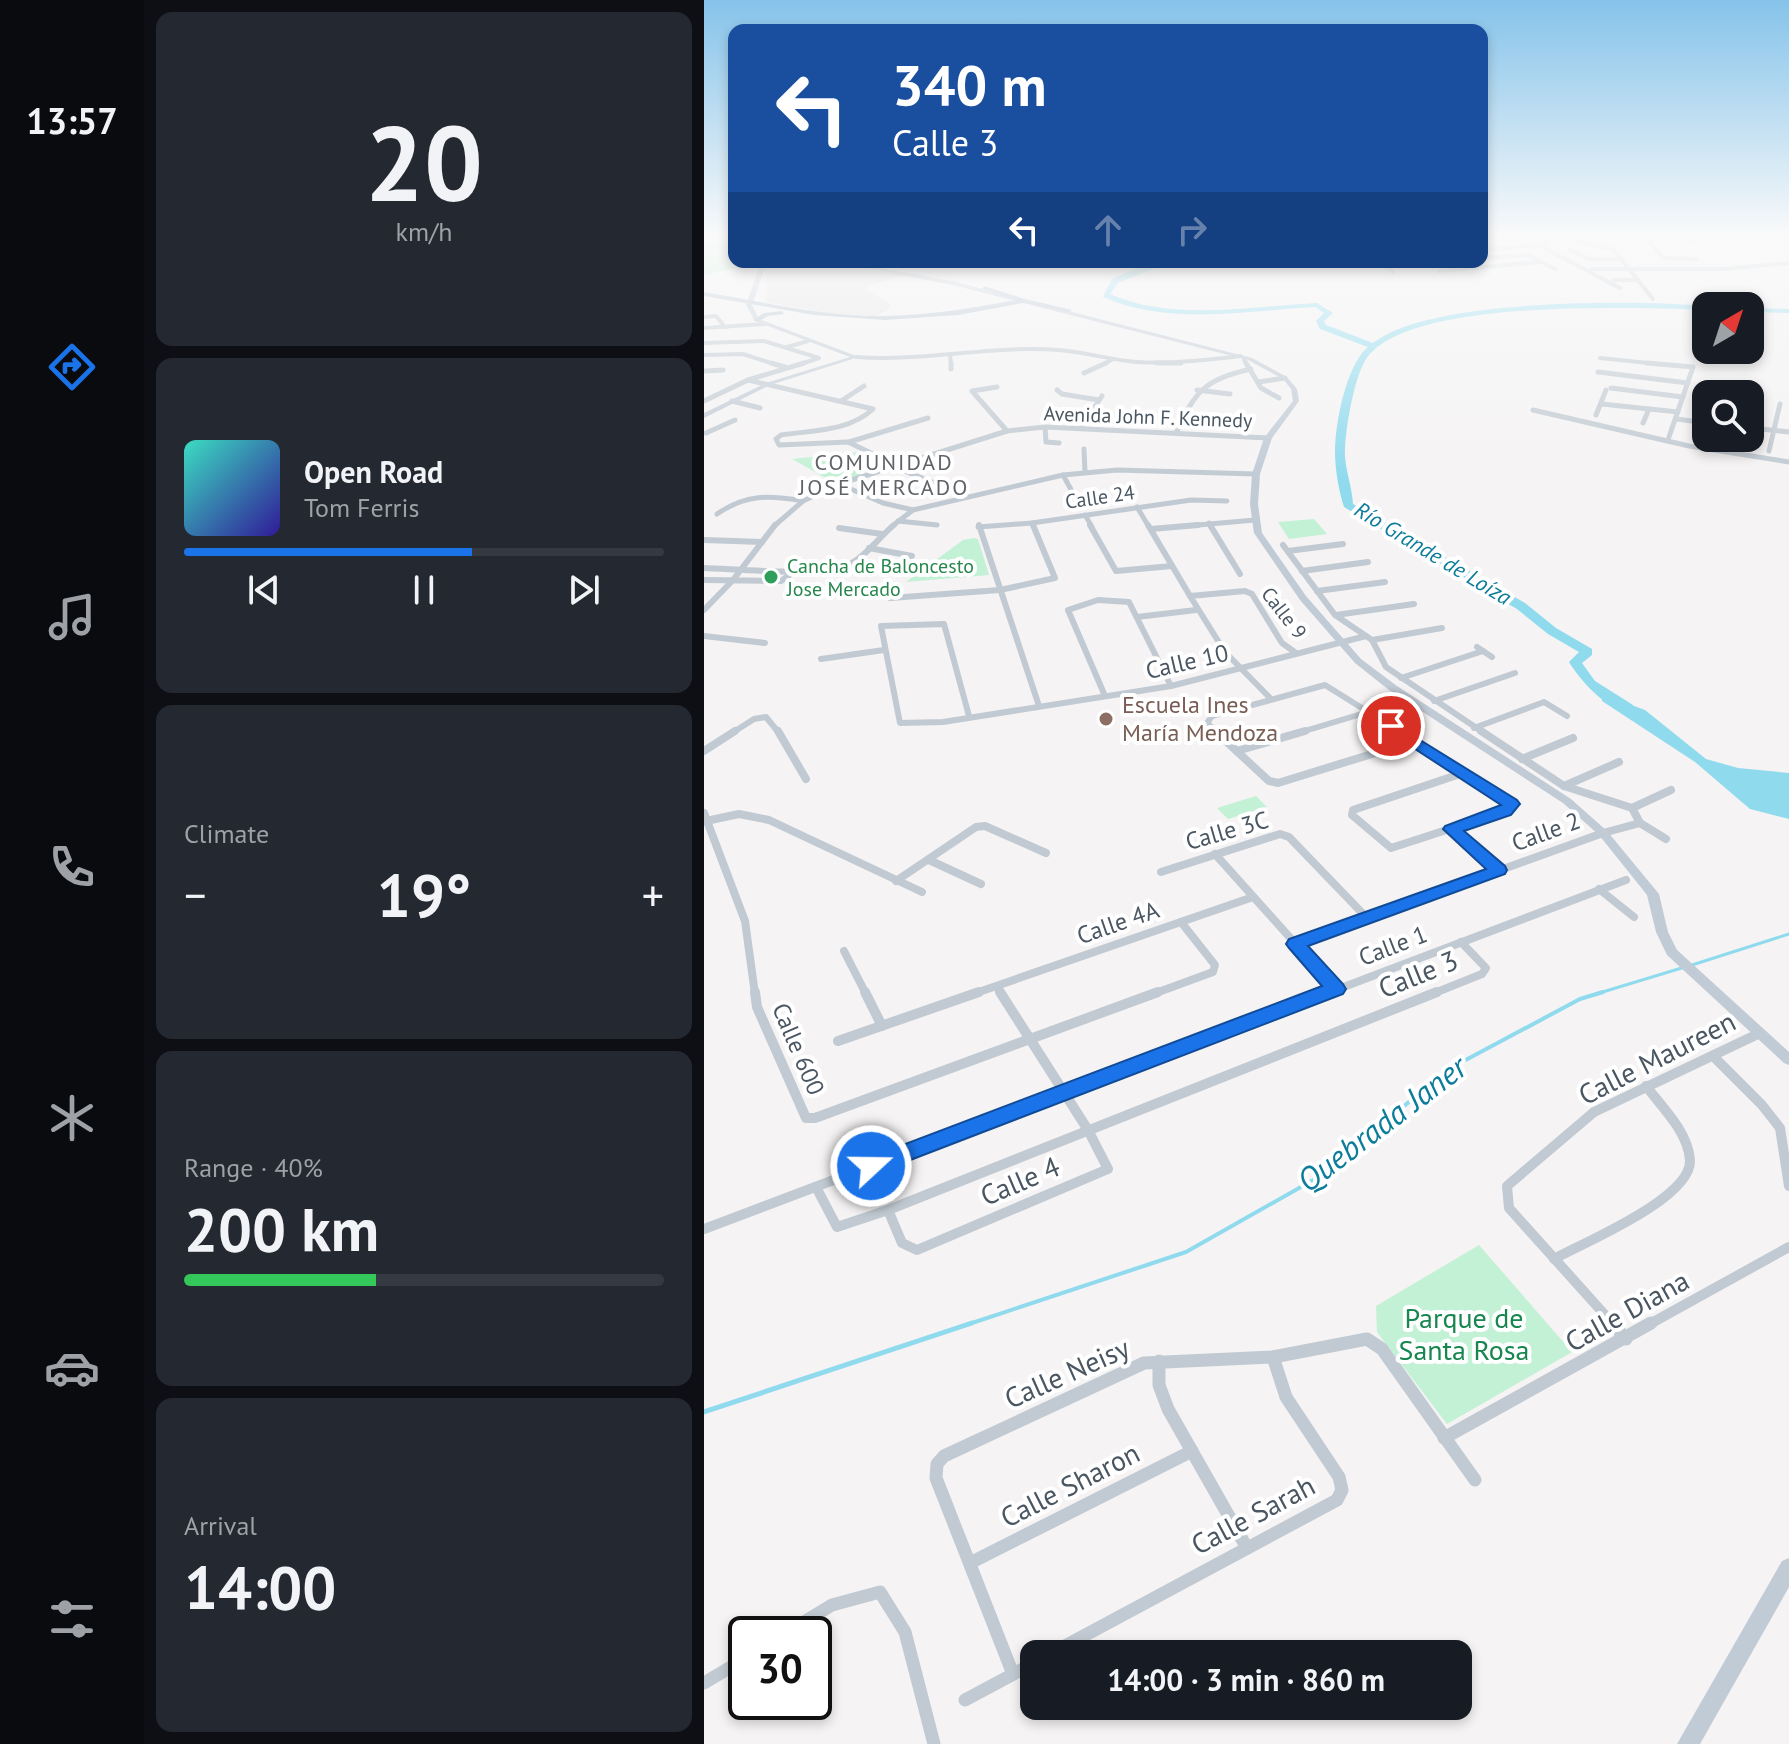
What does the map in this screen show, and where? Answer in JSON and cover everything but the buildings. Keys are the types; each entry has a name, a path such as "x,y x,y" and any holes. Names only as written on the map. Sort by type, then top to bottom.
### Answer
{"main road":[{"path":"758,316 761,322 856,357"},
{"path":"761,322 765,316"},
{"path":"824,316 915,320 938,316"},
{"path":"862,316 909,316"},
{"path":"1087,316 1104,320"},
{"path":"1091,316 1225,352 1267,366 1285,378 1294,389 1296,401 1268,438 1256,474 1255,520 1258,533 1275,558 1358,661 1393,688 1567,801 1603,833 1653,894 1662,932 1672,952 1789,1060"},
{"path":"704,416 768,384 856,357"},
{"path":"1688,1744 1789,1568"}],"street":[{"path":"716,316 725,327"},
{"path":"704,328 761,322"},
{"path":"704,401 748,380 787,368 819,358 764,341 706,343 704,353 747,355 787,368"},
{"path":"789,348 810,342"},
{"path":"856,357 884,359 1058,350 1177,363 1242,358 1261,388 1279,398"},
{"path":"950,354 951,369"},
{"path":"1084,373 1114,358"},
{"path":"1600,358 1693,367 1669,437"},
{"path":"1176,433 1197,390 1211,379 1251,369"},
{"path":"704,371 723,370"},
{"path":"1598,372 1688,383"},
{"path":"1258,382 1285,378"},
{"path":"748,380 873,409 868,415 845,423 789,433 776,439 779,445 848,442 928,418"},
{"path":"840,401 864,386"},
{"path":"997,387 972,391 1007,431"},
{"path":"1596,415 1609,389 1683,397"},
{"path":"1057,390 1062,394 1100,398 1081,428"},
{"path":"1197,390 1230,394"},
{"path":"704,395 714,396"},
{"path":"732,401 760,408"},
{"path":"1602,404 1649,409 1692,420"},
{"path":"1769,451 1780,404"},
{"path":"1643,423 1649,409"},
{"path":"1533,410 1689,446 1789,462"},
{"path":"705,431 735,420"},
{"path":"1045,427 1046,442 1059,443"},
{"name":"Avenida John F. Kennedy","path":"704,610 733,580 779,519 803,501 839,484 1007,431 1045,427 1268,438"},
{"path":"1764,429 1789,432"},
{"path":"1105,436 1109,430"},
{"path":"848,442 935,483"},
{"path":"1084,449 1085,472"},
{"path":"704,568 795,571 840,567 854,562 882,534 913,510 1063,475 1117,470 1256,474"},
{"path":"1063,475 1074,495"},
{"path":"839,484 883,503 913,510"},
{"path":"717,514 736,499 760,493 803,501"},
{"name":"Calle 24","path":"998,588 977,525 1032,523 1191,500 1227,501"},
{"path":"1137,507 1218,647 1238,670 1271,699"},
{"path":"1085,515 1116,571 1172,566"},
{"path":"1151,529 1255,520"},
{"path":"897,521 937,525"},
{"path":"890,598 998,588 1047,582 1055,578 1032,523"},
{"path":"1209,523 1240,574"},
{"path":"839,528 882,534"},
{"path":"704,540 762,542"},
{"path":"1343,544 1285,548 1335,615 1369,638 1386,667 1564,786 1632,808 1671,790"},
{"path":"869,548 912,556"},
{"path":"1302,571 1368,562"},
{"path":"704,580 781,581 795,571"},
{"path":"1317,591 1385,582"},
{"path":"998,588 1039,706"},
{"name":"Calle 9","path":"1190,596 1245,591 1252,594 1282,643 1296,653"},
{"path":"1105,696 1068,610 1070,607 1124,599 1129,602 1171,686"},
{"path":"1335,615 1409,603"},
{"path":"1137,617 1196,610"},
{"path":"821,659 884,650 881,626 944,624 969,716"},
{"name":"Calle 10","path":"884,650 900,723 910,725 1171,686 1340,641 1442,628"},
{"path":"704,636 765,643"},
{"path":"1401,678 1480,649 1492,657"},
{"path":"1434,701 1515,673"},
{"path":"1414,741 1278,783 1269,781 1207,723 1208,719 1325,685 1414,741 1511,804 1511,808 1391,848 1352,815 1358,807 1463,773"},
{"path":"1474,728 1544,702 1567,716"},
{"path":"1237,751 1368,712"},
{"path":"704,751 754,719 766,717 773,722 806,779"},
{"path":"1522,759 1573,738"},
{"path":"1564,786 1619,762"},
{"path":"1632,808 1640,823 1666,839"},
{"path":"705,817 739,814 769,820 922,892"},
{"name":"Calle 600","path":"705,817 745,921 757,1007 806,1118 815,1118 1029,1039"},
{"name":"Calle 2","path":"1296,944 1603,833 1640,823"},
{"path":"896,881 976,827 985,826 1046,853"},
{"path":"1451,829 1498,870"},
{"name":"Calle 3C","path":"1161,872 1272,836 1289,837 1367,918"},
{"path":"1215,854 1336,989"},
{"path":"929,860 981,884"},
{"name":"Calle 1","path":"704,1229 1626,880"},
{"path":"1599,889 1634,917"},
{"name":"Calle 4A","path":"838,1041 1253,897"},
{"path":"1029,1039 1213,972 1215,965 1181,922"},
{"name":"Calle 3","path":"816,1187 837,1227 888,1210 1482,974 1486,968 1461,942"},
{"path":"844,951 882,1026"},
{"name":"Calle 4","path":"888,1210 902,1243 917,1250 1108,1169 1088,1130 997,987"},
{"name":"Calle Maureen","path":"1626,1339 1509,1208 1507,1186 1594,1112 1760,1033"},
{"path":"1713,1056 1762,1105 1780,1128 1789,1186"},
{"path":"1554,1259 1664,1200 1686,1179 1690,1161 1684,1137 1646,1086"},
{"name":"Calle Diana","path":"1444,1438 1789,1247"},
{"name":"Calle Neisy","path":"1013,1674 936,1478 937,1464 944,1456 1144,1363 1273,1357 1367,1339 1382,1349 1475,1480"},
{"name":"Calle Sarah","path":"1076,1640 1337,1500 1342,1490 1339,1477 1286,1397 1273,1357"},
{"path":"1159,1361 1159,1385 1168,1409 1247,1548"},
{"name":"Calle Sharon","path":"970,1563 1192,1451"},
{"path":"814,1616 832,1605 880,1592 905,1632 934,1744"},
{"path":"704,1683 728,1669"},
{"path":"965,1700 1020,1670"}],"green space":[{"path":"859,452 865,454 860,476 835,483 792,459"},
{"path":"1314,519 1327,534 1289,539 1278,522"},
{"path":"978,539 989,575 906,582 963,540"},
{"path":"1256,796 1267,807 1228,819 1217,808"},
{"name":"Parque de Santa Rosa","path":"1479,1245 1572,1352 1447,1424 1377,1332 1376,1306"}],"water":[{"path":"1607,696 1645,710 1706,759 1738,768 1789,773 1789,819 1750,809 1695,762 1602,701 1602,697"}],"waterway":[{"path":"1325,316 1320,321 1323,327 1373,346"},
{"name":"Río Grande de Loíza","path":"1459,316 1424,323 1386,337 1363,356 1356,373 1341,440 1340,459 1348,505 1521,606 1552,631 1587,652 1575,662 1590,684 1628,708"},
{"name":"Quebrada Janer","path":"1692,965 1789,934"},
{"name":"Quebrada Janer","path":"1596,994 1685,967"},
{"name":"Quebrada Janer","path":"966,1325 1186,1252 1322,1175 1447,1070 1580,999 1603,992"},
{"name":"Quebrada Janer","path":"704,1412 972,1323"}],"place":[{"name":"Cancha de Baloncesto Jose Mercado","path":"771,577"},
{"name":"Escuela Ines María Mendoza","path":"1106,719"}],"district":[{"name":"COMUNIDAD JOSÉ MERCADO","path":"884,474"}],"route":[{"path":"871,1166 1336,989 1296,944 1498,870 1451,829 1505,811 1511,808 1511,804 1391,726"}]}
